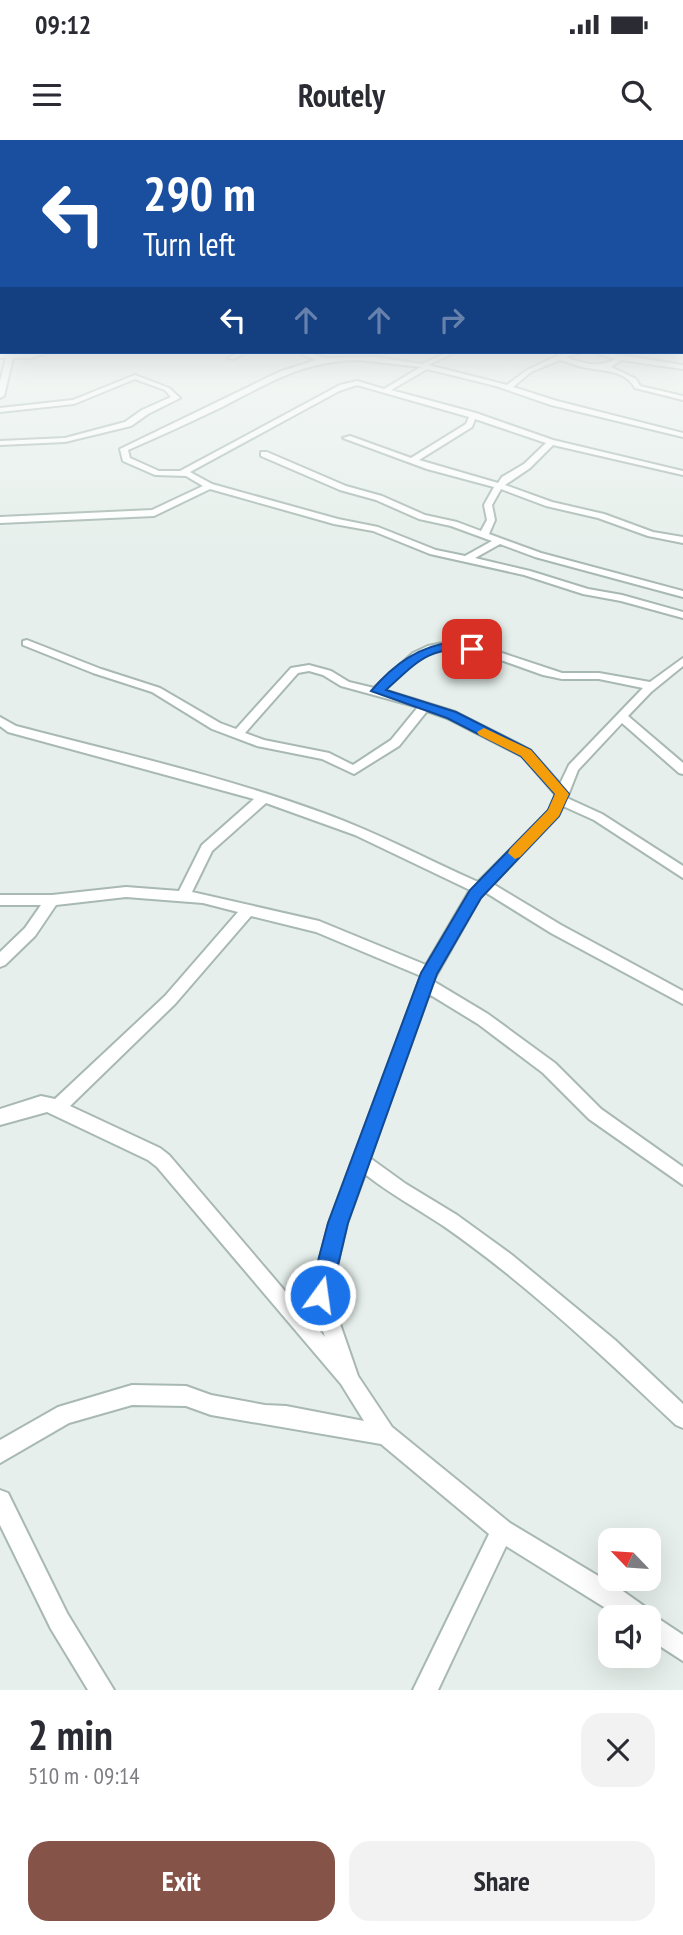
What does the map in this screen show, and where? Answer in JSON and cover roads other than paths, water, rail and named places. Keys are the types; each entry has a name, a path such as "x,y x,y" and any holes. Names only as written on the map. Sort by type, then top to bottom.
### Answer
{"street":[{"path":"0,443 65,440 124,425 145,414"},
{"path":"198,414 124,449 126,459 158,473 188,474 209,486 337,522 375,529 433,552 683,615"},
{"path":"181,474 294,414"},
{"path":"600,414 683,435"},
{"path":"412,461 469,425 473,415 551,443 683,473"},
{"path":"124,425 148,439"},
{"path":"347,438 412,461 651,534 683,540"},
{"path":"484,535 491,520 488,505 500,486 527,466 551,443"},
{"path":"264,454 343,488 379,498 422,517 484,535 538,555 683,594"},
{"path":"0,520 154,513 209,486"},
{"path":"467,559 498,541"},
{"path":"27,643 97,671 156,690 199,718 238,734 261,743 325,756 354,771 395,743 425,706"},
{"path":"377,691 413,660 432,648 453,645 492,652 531,668 561,676 599,676 652,686"},
{"path":"350,1382 320,1295 338,1223 427,979 482,887 554,813 573,768 652,686 680,667"},
{"path":"238,734 295,670 309,668 327,673 345,684 377,691 451,715 526,753 561,797 598,817 683,873"},
{"path":"622,717 683,770"},
{"path":"0,721 12,729 216,782 360,832 482,887 683,998"},
{"path":"184,897 207,848 263,798"},
{"path":"0,900 52,900 126,891 203,898 319,927 427,979 550,1068 595,1114 683,1177"},
{"path":"0,961 30,932 52,900"},
{"path":"58,1107 170,1000 248,910"},
{"path":"0,1117 41,1104 58,1107 130,1141 163,1161 350,1382 385,1434 502,1531 623,1605"},
{"path":"361,1161 400,1190 451,1221 505,1262 608,1347 683,1418"},
{"path":"296,1317 320,1295"},
{"path":"0,1452 65,1413 132,1395 186,1396 211,1405 385,1434"},
{"path":"0,1501 59,1621 102,1690"},
{"path":"425,1690 502,1531"},
{"path":"661,1633 683,1649"}]}
